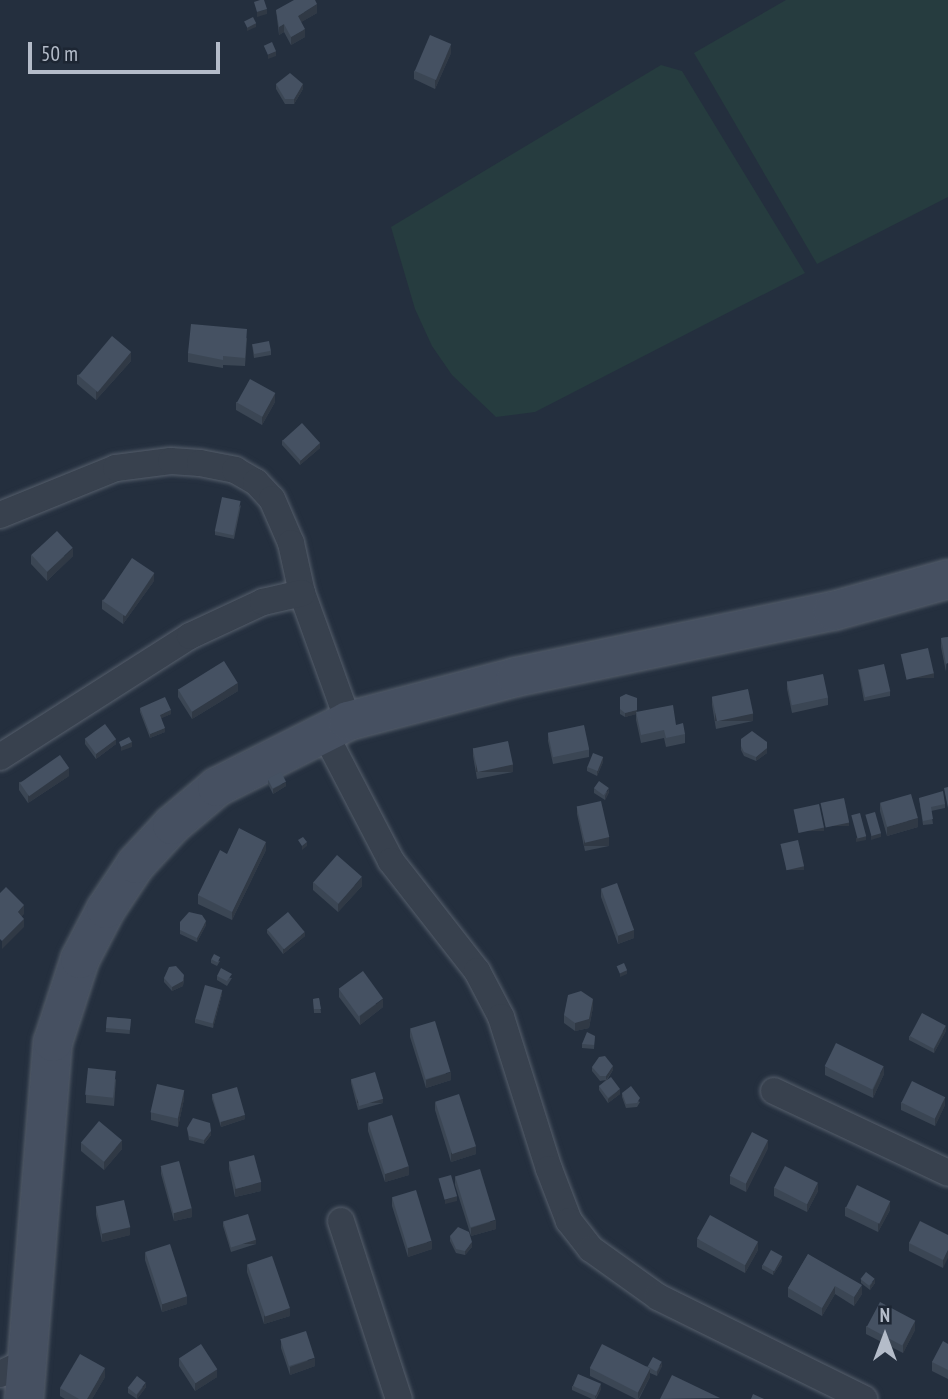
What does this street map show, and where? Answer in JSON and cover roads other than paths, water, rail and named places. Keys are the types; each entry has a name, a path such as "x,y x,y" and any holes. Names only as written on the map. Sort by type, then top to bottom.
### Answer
{"street":[{"path":"0,515 116,468 171,461 235,470 272,499 291,543 337,727 391,861 477,971 501,1017 549,1169 569,1221 591,1249 658,1297 864,1399"},
{"path":"17,1378 53,1042 80,959 136,864 172,825 217,787 337,727 516,677 833,611 948,579"},
{"path":"0,757 190,636 263,602 302,593"},
{"path":"774,1091 948,1173"},
{"path":"341,1221 398,1399"}]}
